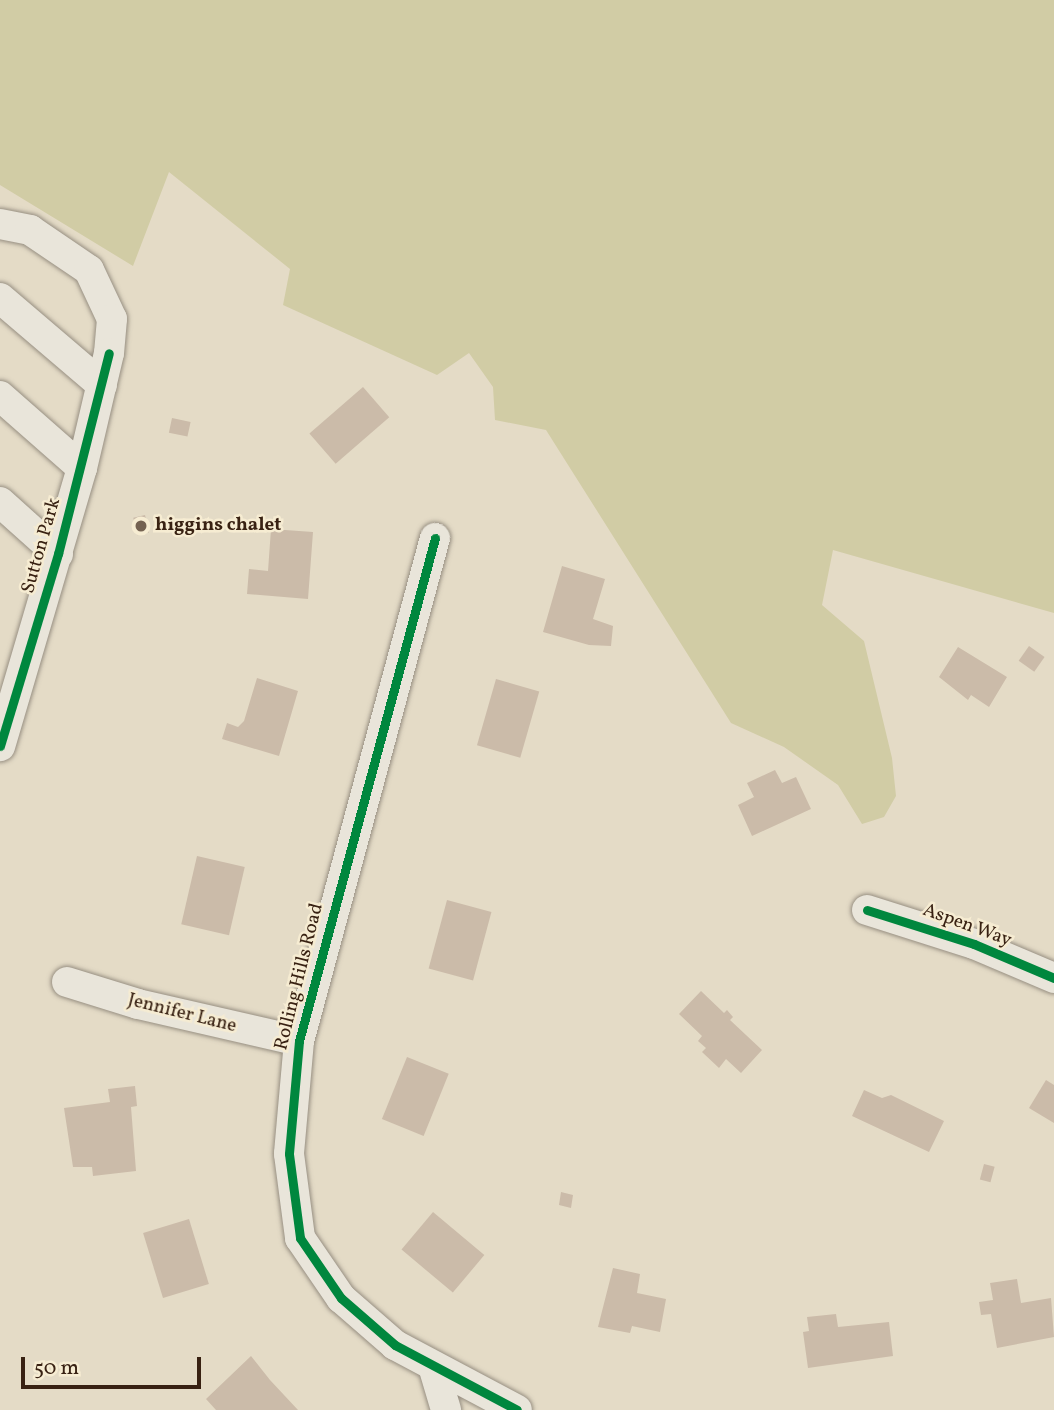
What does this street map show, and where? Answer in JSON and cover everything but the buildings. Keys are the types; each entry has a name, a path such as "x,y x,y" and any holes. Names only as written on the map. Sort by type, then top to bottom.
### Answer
{"street":[{"name":"Sutton Park","path":"0,224 30,230 89,270 112,319 109,353 82,468 0,747"},
{"path":"0,298 102,385"},
{"path":"0,396 82,468"},
{"path":"0,502 58,554"},
{"name":"Rolling Hills Road","path":"435,538 299,1041 289,1154 300,1238 341,1298 395,1345 517,1410"},
{"name":"Aspen Way","path":"867,910 974,944 1054,978"},
{"name":"Jennifer Lane","path":"67,982 138,1004 299,1041"},
{"path":"433,1366 446,1410"}],"shaded area":[{"path":"0,0 1054,0 1054,613 833,550 822,605 864,641 892,758 896,796 884,817 862,824 838,785 784,747 731,723 546,430 495,420 493,387 469,353 437,375 283,305 290,269 169,172 133,266 0,185"}],"cycle path":[{"path":"0,746 58,554 109,353"},
{"path":"435,538 299,1041 289,1154 300,1238 341,1298 395,1345 517,1410"},
{"path":"867,910 974,944 1054,978"}],"place":[{"name":"higgins chalet","path":"141,526"}]}
